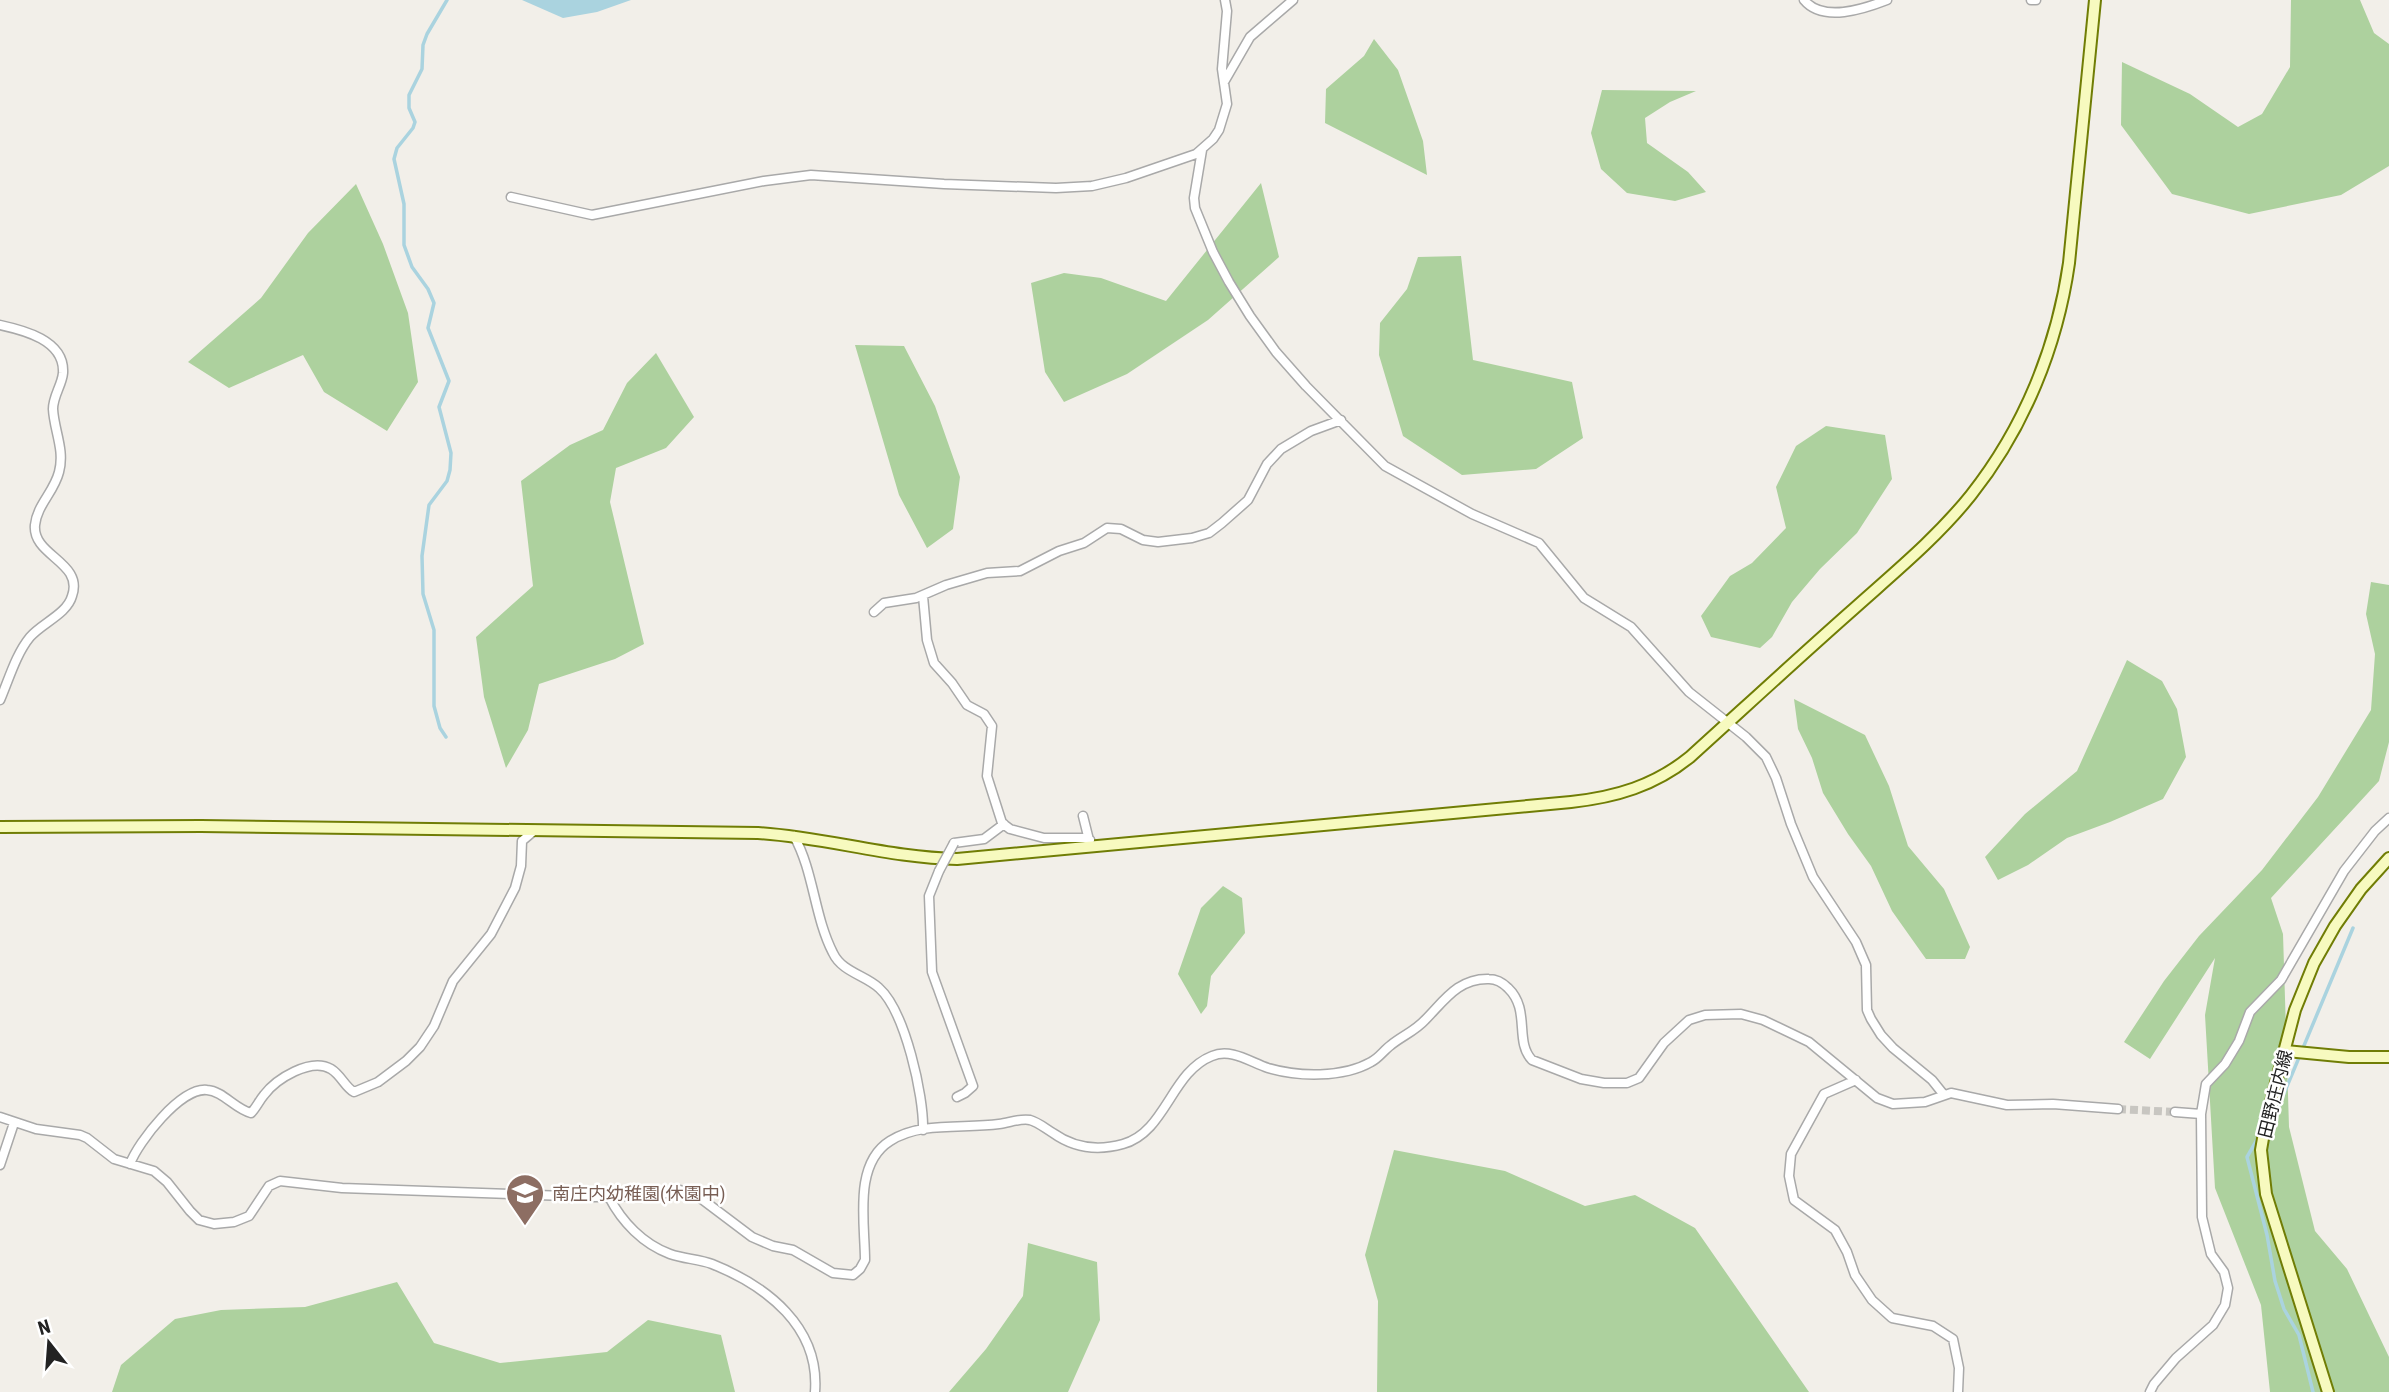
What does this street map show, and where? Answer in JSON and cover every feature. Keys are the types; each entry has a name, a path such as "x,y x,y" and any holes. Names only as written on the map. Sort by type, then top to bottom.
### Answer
{"street":[{"path":"511,197 592,215 764,181 811,175 944,184 1074,188 1126,178 1202,150 1213,139 1227,104 1222,68 1227,11 1225,0"},
{"path":"1224,82 1250,37 1293,0"},
{"path":"1804,0 1815,9 1844,12 1887,0"},
{"path":"2031,0 2036,0"},
{"path":"0,827 110,825 758,833 794,835 939,859 1605,797 1630,791 1664,776 1690,757 1942,527 1985,476 2017,425 2049,349 2063,300 2071,246 2095,0"},
{"path":"1202,150 1194,198 1195,208 1228,282 1276,352 1306,386 1369,451 1393,471 1472,514 1539,543 1584,597 1631,627 1677,681 1756,747 1772,767 1791,824 1813,877 1856,942 1866,965 1867,1010 1871,1019 1887,1042 1933,1080 1944,1095"},
{"path":"0,325 42,339 56,352 63,368 53,407 60,443 60,467 55,482 39,509 35,532 41,546 65,566 72,578 74,589 70,602 37,630 24,646 0,699"},
{"path":"874,612 884,603 923,596 946,585 987,573 1020,571 1059,551 1084,542 1107,528 1121,529 1143,540 1158,542 1209,533 1248,500 1267,464 1281,449 1311,432 1341,420"},
{"path":"923,596 927,640 934,663 967,705 984,714 992,726 988,782 1004,824 1010,829 1044,838 1084,838 1090,844"},
{"path":"1083,816 1090,844"},
{"path":"2150,1392 2176,1358 2213,1325 2225,1305 2228,1288 2224,1272 2211,1255 2202,1217 2202,1114 2206,1084 2225,1064 2239,1041 2250,1012 2281,979 2344,871 2375,831 2389,818"},
{"path":"957,1097 973,1086 932,972 929,896 954,844 984,839 1004,824"},
{"path":"130,1164 134,1152 160,1118 200,1090 214,1092 251,1113 278,1082 305,1069 326,1067 335,1071 354,1093 378,1082 406,1061 420,1047 434,1026 457,974 484,944 499,919 519,877 522,841 535,830"},
{"path":"794,835 807,865 832,952 844,967 878,987 887,996 904,1029 921,1099 923,1130"},
{"name":"田野庄内線","path":"2328,1392 2266,1194 2261,1150 2295,1010 2314,964 2335,926 2361,889 2389,858"},
{"path":"0,1117 44,1131 80,1135 114,1159 148,1168 159,1174 199,1220 214,1224 234,1222 249,1216 269,1186 280,1181 363,1189 609,1196 657,1195 680,1190 691,1192 760,1241 773,1247 793,1250 833,1273 853,1275 864,1260 865,1182 874,1157 883,1145 892,1139 923,1130 1030,1120 1062,1139 1081,1146 1126,1143 1137,1138 1155,1119 1183,1079 1196,1066 1212,1056 1234,1055 1278,1070 1306,1075 1325,1075 1357,1067 1371,1062 1416,1029 1455,989 1465,983 1491,979 1503,983 1517,996 1528,1056 1538,1063 1581,1079 1604,1083 1627,1083 1636,1080 1664,1043 1682,1025 1698,1017 1714,1014 1741,1014 1780,1027 1815,1047 1877,1098 1893,1104 1925,1102 1957,1093 2007,1105 2053,1104 2118,1109"},
{"path":"2286,1051 2349,1057 2389,1057"},
{"path":"1856,1080 1824,1094 1791,1154 1789,1176 1794,1200 1835,1230 1855,1275 1872,1300 1892,1318 1933,1326 1953,1339 1959,1368 1958,1392"},
{"path":"2175,1112 2202,1114"},
{"path":"0,1165 14,1123"},
{"path":"609,1196 625,1223 656,1246 670,1254 718,1266 753,1285 779,1304 806,1339 814,1360 815,1392"}],"green space":[{"path":"2291,0 2360,0 2374,33 2389,44 2389,166 2341,195 2249,214 2172,194 2121,125 2122,62 2190,94 2238,127 2262,114 2290,67"},
{"path":"1374,39 1398,70 1423,141 1427,175 1325,123 1326,89 1364,56"},
{"path":"1602,90 1696,91 1670,102 1645,118 1647,143 1688,172 1706,192 1675,201 1627,193 1601,169 1591,133"},
{"path":"1261,183 1279,257 1208,320 1127,374 1064,402 1045,372 1031,283 1064,273 1101,278 1166,301"},
{"path":"356,184 383,244 408,313 418,382 387,431 324,392 303,355 229,388 188,362 261,298 308,233"},
{"path":"1461,256 1473,360 1572,382 1583,438 1536,469 1462,475 1403,436 1379,355 1380,323 1407,289 1418,257"},
{"path":"855,345 904,346 935,406 960,477 953,529 927,548 899,495"},
{"path":"656,353 694,417 666,448 616,468 610,502 644,644 615,659 539,684 528,730 506,768 484,697 476,637 533,586 521,481 570,445 603,430 627,383"},
{"path":"1826,426 1885,435 1892,479 1857,533 1820,569 1792,602 1772,637 1760,648 1711,637 1701,616 1730,576 1752,563 1786,528 1776,487 1796,446"},
{"path":"2371,582 2389,585 2389,742 2379,781 2271,898 2283,934 2289,1127 2315,1231 2347,1269 2389,1357 2389,1392 2270,1392 2261,1305 2215,1188 2205,1015 2215,958 2150,1059 2124,1042 2164,981 2199,936 2262,870 2318,797 2371,710 2375,654 2366,614"},
{"path":"2127,660 2162,681 2177,709 2186,757 2163,799 2067,838 2028,865 1998,880 1985,857 2025,814 2077,771"},
{"path":"1794,699 1865,735 1889,786 1908,846 1944,889 1970,947 1965,959 1926,959 1892,911 1871,866 1823,793 1812,758 1798,729"},
{"path":"1223,886 1242,898 1245,933 1211,976 1207,1006 1201,1014 1178,974 1201,908"},
{"path":"1394,1150 1505,1171 1585,1206 1635,1195 1695,1228 1809,1392 1377,1392 1378,1301 1365,1255"},
{"path":"1028,1243 1097,1262 1100,1320 1068,1392 949,1392 986,1349 1023,1296"},
{"path":"397,1282 434,1343 500,1363 607,1352 648,1320 721,1335 735,1392 112,1392 121,1365 175,1319 221,1310 305,1307"}],"water":[{"path":"522,0 631,0 597,12 563,18"}],"waterway":[{"path":"446,737 440,728 434,706 434,630 423,594 422,556 429,505 447,481 450,470 451,453 439,407 449,381 428,328 434,303 428,289 412,267 404,245 404,204 394,159 397,148 415,122 409,108 409,95 422,69 423,45 447,0"},
{"path":"2270,1120 2278,1108 2353,928"},
{"path":"2258,1138 2247,1157 2267,1235 2275,1281 2284,1309 2299,1335 2313,1392"}],"tunnel":[{"path":"2118,1109 2175,1112"}],"place":[{"name":"南庄内幼稚園(休園中)","path":"525,1227"}]}
